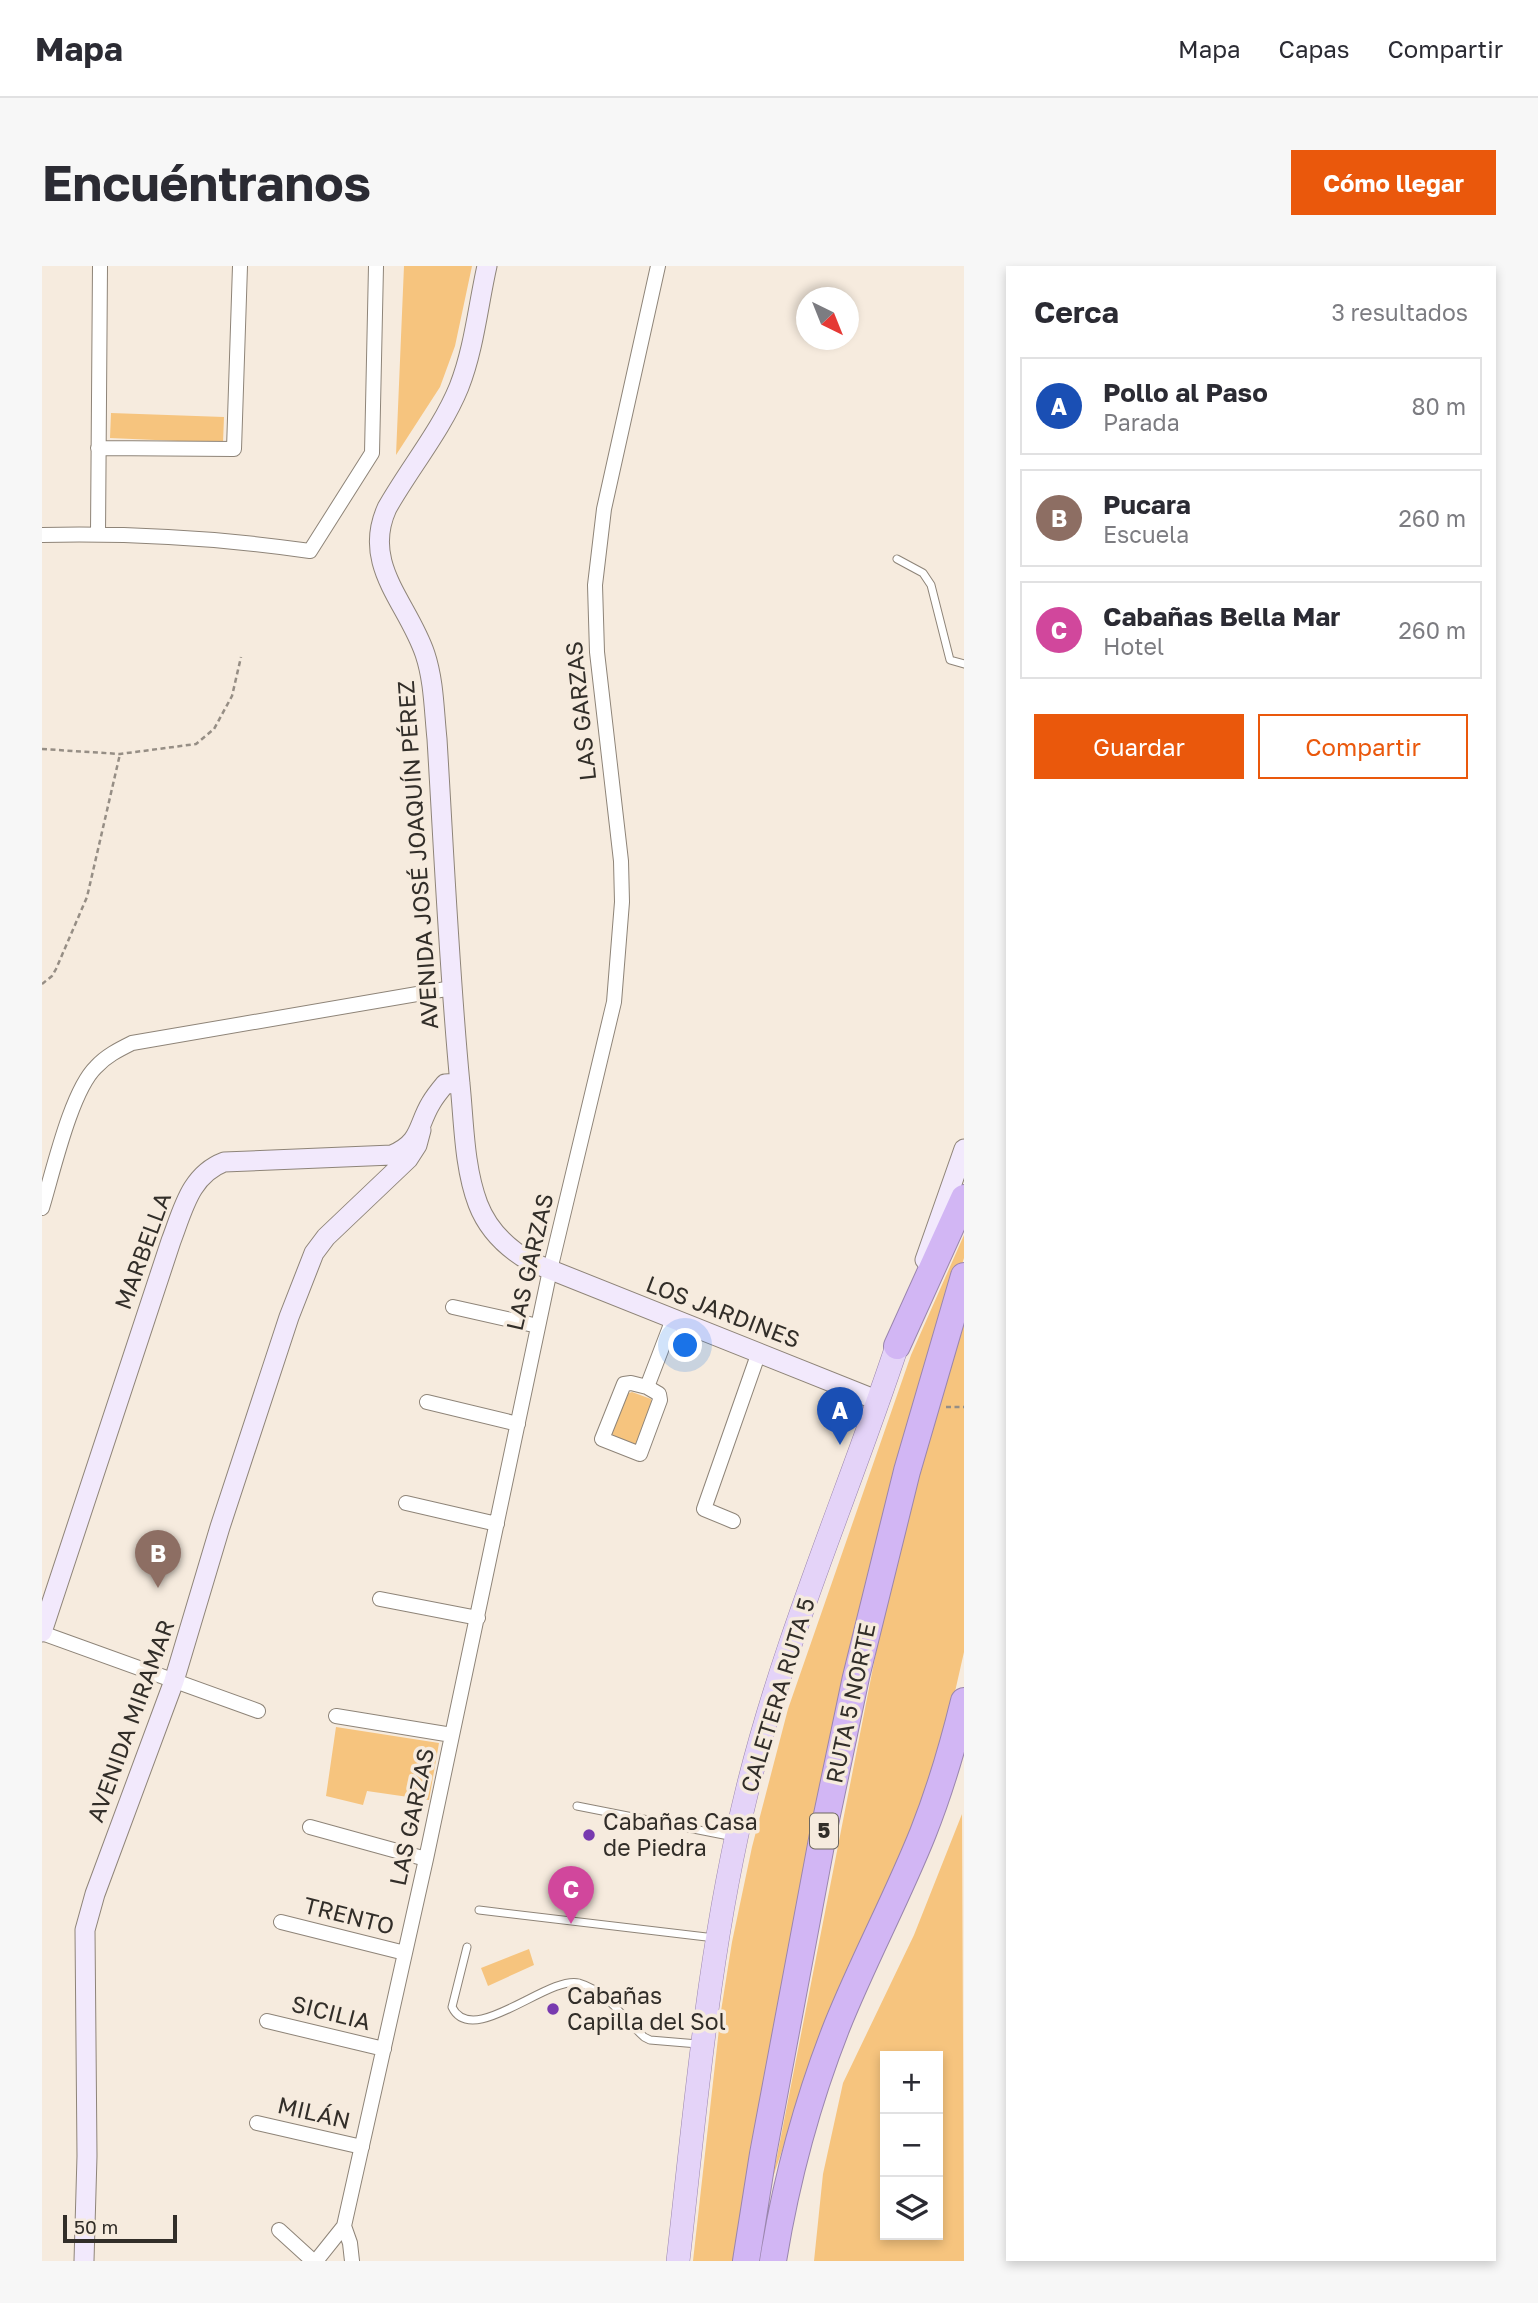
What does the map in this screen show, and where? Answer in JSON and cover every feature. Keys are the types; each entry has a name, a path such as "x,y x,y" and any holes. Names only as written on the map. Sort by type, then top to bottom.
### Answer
{"highway":[{"path":"897,1346 964,1198"},
{"name":"RUTA 5 NORTE","path":"746,2261 763,2154 824,1829 856,1678 906,1471 964,1276"},
{"path":"774,2261 788,2186 812,2094 851,1993 923,1834 939,1791 964,1701"}],"main road":[{"name":"CALETERA RUTA 5","path":"678,2261 702,2045 717,1938 736,1837 778,1684 897,1346"}],"street":[{"path":"98,534 100,266"},
{"path":"97,448 234,449 240,266"},
{"path":"42,535 98,534 215,539 310,551 372,453 376,266"},
{"name":"AVENIDA JOSÉ JOAQUÍN PÉREZ","path":"487,266 459,387 387,508 379,531 380,556 384,571 424,651 429,668 437,739 452,988 472,1184 482,1212 492,1229 513,1251 550,1270"},
{"name":"LAS GARZAS","path":"352,2261 344,2226 478,1618 550,1270 614,1002 622,902 621,861 597,652 595,586 604,509 658,266"},
{"path":"42,1208 81,1086 94,1068 109,1055 132,1043 452,988"},
{"name":"MARBELLA","path":"42,1632 171,1241 192,1187 198,1179 215,1165 224,1162 392,1155 410,1144 421,1130 430,1104 445,1084 460,1083"},
{"name":"AVENIDA MIRAMAR","path":"84,2261 87,2156 85,1930 95,1894 174,1681 243,1457 289,1317 314,1252 326,1237 408,1159 417,1145 421,1130"},
{"name":"CALETERA RUTA 5","path":"897,1346 964,1149"},
{"name":"LOS JARDINES","path":"550,1270 879,1401"},
{"path":"453,1307 538,1326"},
{"path":"647,1387 673,1319"},
{"path":"733,1521 704,1509 760,1352"},
{"path":"624,1384 647,1387 659,1394 660,1399 640,1454 602,1440 624,1384"},
{"path":"427,1402 518,1424"},
{"path":"406,1503 497,1524"},
{"path":"380,1599 478,1618"},
{"path":"42,1632 258,1711"},
{"path":"336,1716 452,1735"},
{"path":"310,1828 426,1859"},
{"name":"TRENTO","path":"281,1922 405,1954"},
{"name":"SICILIA","path":"267,2021 384,2049"},
{"name":"MILÁN","path":"257,2123 362,2147"},
{"path":"279,2231 314,2261 344,2226"}],"lane":[{"path":"897,559 923,573 931,585 950,660 964,664"},
{"path":"577,1806 736,1837"},
{"path":"479,1910 717,1938"},
{"path":"467,1947 452,2007 465,2019 474,2020 501,2014 551,1987 577,1982 597,1991 644,2038 702,2045"}],"path":[{"path":"42,749 120,754 196,744 214,729 232,696 241,657"},
{"path":"42,984 56,970 88,897 120,754"}],"shaded area":[{"path":"404,266 472,266 455,346 440,387 396,455"},
{"path":"111,413 224,417 223,443 110,438"},
{"path":"964,1235 964,1258 916,1409 738,2261 693,2261 721,2011 732,1942 752,1847 788,1709 911,1355"},
{"path":"964,1321 964,1652 932,1793 810,2069 773,2177 892,1571 920,1466"},
{"path":"632,1392 651,1399 654,1406 639,1444 633,1447 614,1439 612,1433 626,1394"},
{"path":"336,1727 439,1743 429,1800 367,1791 363,1805 326,1796"},
{"path":"962,1814 964,2261 814,2261 823,2174 843,2083 914,1935"},
{"path":"529,1949 534,1965 488,1986 481,1968"}],"place":[{"name":"Pollo al Paso","path":"840,1445"},
{"name":"Pucara","path":"158,1588"},
{"name":"Cabañas Casa de Piedra","path":"589,1835"},
{"name":"Cabañas Bella Mar","path":"571,1924"},
{"name":"Cabañas Capilla del Sol","path":"553,2009"}]}
